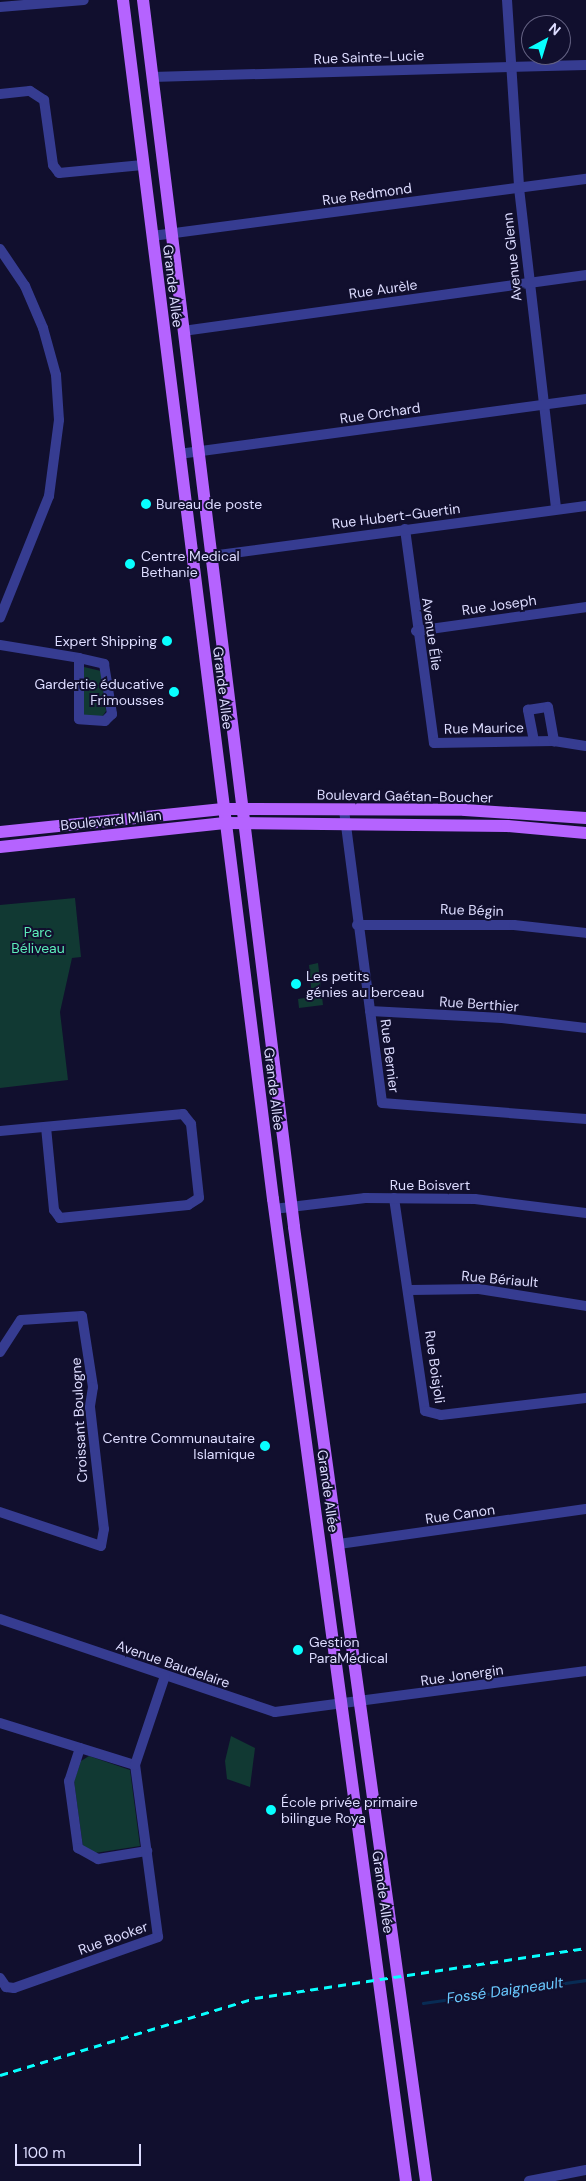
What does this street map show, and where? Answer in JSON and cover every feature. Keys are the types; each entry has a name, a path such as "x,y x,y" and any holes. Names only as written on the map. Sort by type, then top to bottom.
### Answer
{"main road":[{"name":"Grande Allée","path":"123,0 274,1209 406,2181"},
{"name":"Grande Allée","path":"143,0 291,1207 426,2181"},
{"name":"Boulevard Gaétan-Boucher","path":"223,808 465,810 586,818"},
{"name":"Boulevard Milan","path":"0,832 223,808"},
{"name":"Boulevard Gaétan-Boucher","path":"225,823 507,826 586,833"},
{"name":"Boulevard Milan","path":"0,847 225,823"}],"street":[{"path":"0,7 84,0"},
{"name":"Avenue Glenn","path":"507,0 509,67 518,188 556,509"},
{"name":"Rue Sainte-Lucie","path":"152,77 586,64"},
{"path":"0,94 30,91 44,100 54,166 59,173 143,165"},
{"name":"Rue Redmond","path":"152,236 586,179"},
{"path":"0,249 25,286 47,338 60,420 48,501 0,618"},
{"name":"Rue Aurèle","path":"184,331 586,275"},
{"name":"Rue Orchard","path":"179,454 586,399"},
{"name":"Rue Hubert-Guertin","path":"210,556 586,506"},
{"name":"Avenue Élie","path":"405,529 416,631 434,743"},
{"name":"Rue Joseph","path":"416,631 586,607"},
{"path":"0,645 79,658 105,668 112,714 104,721 79,719 79,658"},
{"name":"Rue Maurice","path":"534,741 528,710 548,707 554,741"},
{"name":"Rue Maurice","path":"434,743 554,741 586,746"},
{"name":"Rue Bernier","path":"344,810 357,924 382,1103 586,1119"},
{"name":"Rue Bégin","path":"357,924 514,925 586,934"},
{"name":"Rue Berthier","path":"370,1012 502,1018 586,1028"},
{"path":"0,1131 183,1114 191,1124 199,1198 188,1205 60,1218 54,1210 46,1127"},
{"name":"Rue Boisvert","path":"274,1209 394,1198 475,1199 586,1213"},
{"name":"Rue Boisjoli","path":"394,1198 411,1290 425,1411 442,1415 586,1398"},
{"name":"Rue Bériault","path":"411,1290 480,1288 586,1306"},
{"name":"Croissant Boulogne","path":"0,1512 101,1546 104,1528 90,1408 93,1387 82,1316 21,1320 1,1349"},
{"name":"Rue Canon","path":"338,1544 586,1509"},
{"name":"Avenue Baudelaire","path":"0,1619 274,1712 341,1705"},
{"name":"Rue Jonergin","path":"341,1705 586,1672"},
{"name":"Rue Booker","path":"0,1978 6,1988 14,1988 158,1937 135,1765 165,1676"},
{"path":"0,1723 135,1765"},
{"path":"80,1748 69,1781 78,1848 98,1859 147,1851"},
{"path":"529,2181 586,2170"}],"green space":[{"path":"84,667 101,671 106,711 102,717 86,717 79,710"},
{"name":"Parc Béliveau","path":"75,898 81,957 72,958 60,1012 68,1080 0,1088 0,905"},
{"path":"318,963 323,1005 299,1008 298,999 312,997 309,965"},
{"path":"231,1736 255,1748 250,1787 227,1779 225,1761"},
{"path":"89,1756 130,1770 140,1846 95,1853 83,1847 74,1781 81,1761"}],"waterway":[{"name":"Fossé Daigneault","path":"423,2003 586,1980"}],"railway":[{"path":"0,2075 255,1998 586,1948"}],"place":[{"name":"Bureau de poste","path":"146,504"},
{"name":"Centre Medical Bethanie","path":"130,564"},
{"name":"Expert Shipping","path":"167,641"},
{"name":"Gardertie éducative Frimousses","path":"174,692"},
{"name":"Les petits génies au berceau","path":"296,984"},
{"name":"Centre Communautaire Islamique","path":"265,1446"},
{"name":"Gestion ParaMédical","path":"298,1650"},
{"name":"École privée primaire bilingue Roya","path":"271,1810"}]}
